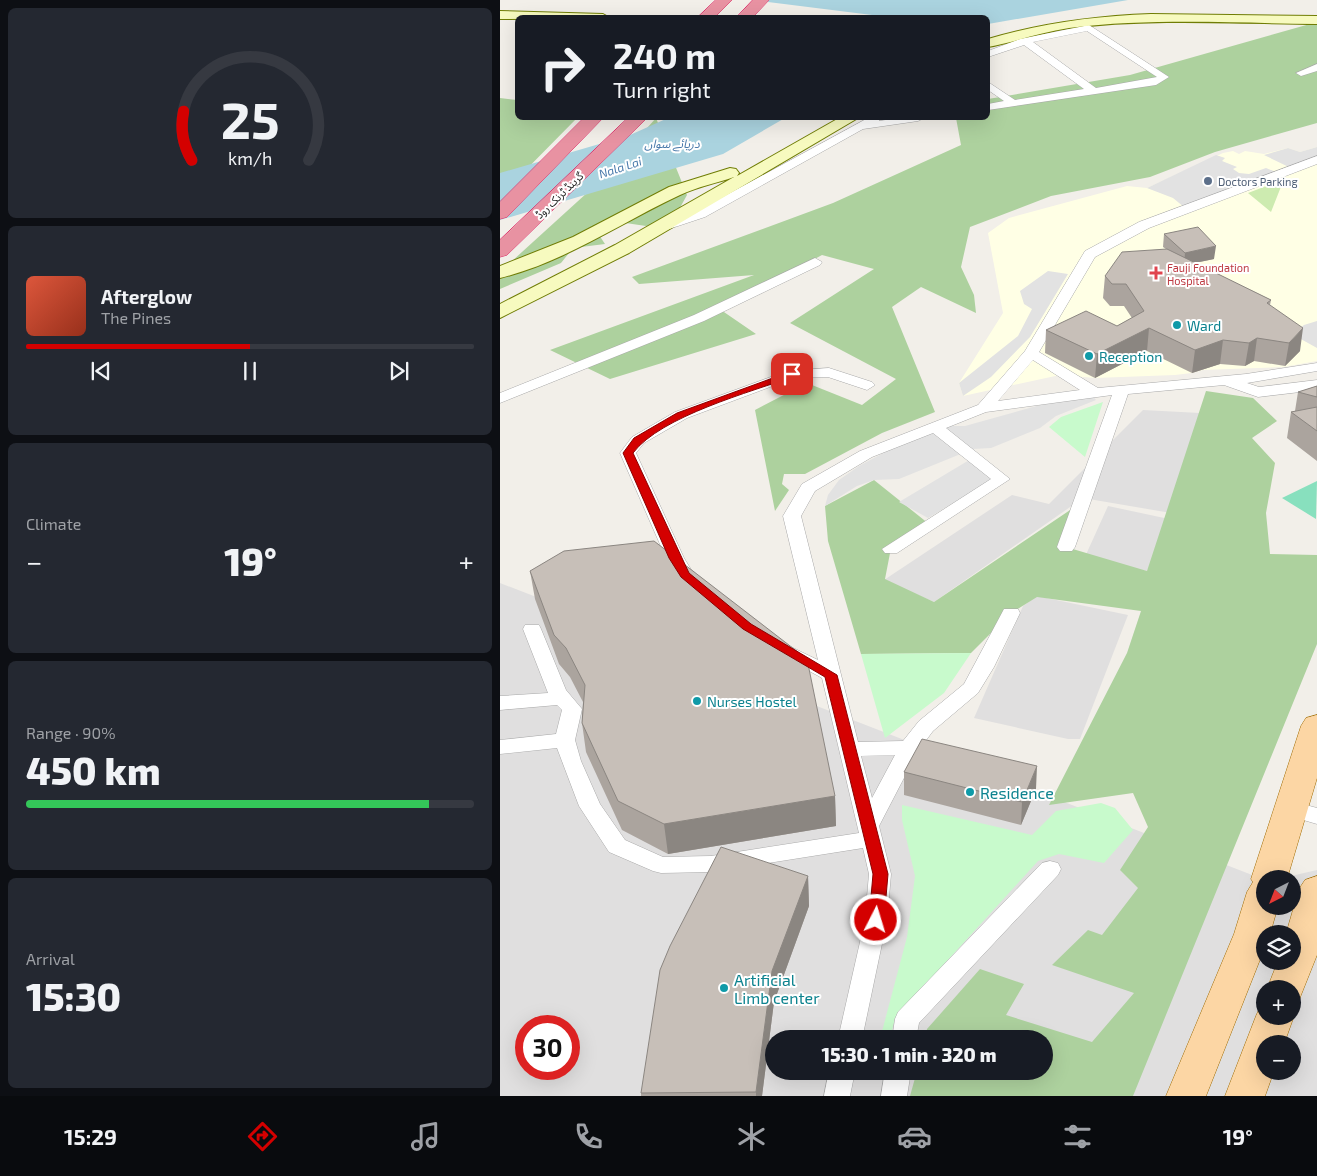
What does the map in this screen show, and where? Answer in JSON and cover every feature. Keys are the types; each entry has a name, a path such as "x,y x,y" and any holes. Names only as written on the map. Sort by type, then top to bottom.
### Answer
{"highway":[{"path":"706,15 722,2"},
{"path":"500,213 592,120"},
{"name":"گرینڈ ٹرنک روڈ","path":"500,251 636,120"}],"main road":[{"path":"990,38 1075,20 1114,16 1160,14 1317,18"},
{"path":"500,15 515,15"},
{"path":"990,42 1042,29 1097,22 1189,18 1317,18"},
{"path":"500,20 515,20"},
{"path":"500,272 518,268 580,241 675,191 732,172 771,154 830,120"},
{"path":"500,312 856,122"},
{"path":"500,303 623,238 732,172"},
{"path":"1274,870 1304,812 1317,726"},
{"path":"1292,980 1308,955 1317,889"},
{"path":"1186,1096 1252,934 1258,915"},
{"path":"1245,1096 1272,1025"}],"street":[{"path":"990,53 1024,42 1089,28 1164,77 1156,82 990,107"},
{"path":"1024,42 1093,91"},
{"path":"1301,74 1317,67"},
{"path":"990,86 1013,103"},
{"path":"856,122 887,120"},
{"path":"983,408 1008,382 1031,353 1090,254 1144,225 1317,160"},
{"path":"500,398 667,333 753,296 815,262"},
{"path":"1031,353 1095,392"},
{"path":"852,1030 876,920 880,874 792,516 808,488 866,454 983,408 1095,392 1222,380 1317,367"},
{"path":"697,586 685,575 674,558 628,453 638,440 681,415 792,374 829,372 867,385"},
{"path":"1222,380 1258,392 1317,384"},
{"path":"1066,547 1122,389"},
{"path":"891,548 1002,479 934,426"},
{"path":"870,832 909,748 926,726 971,688 984,667 1011,613"},
{"path":"532,629 558,692 572,709 565,740 590,806 616,846 661,865 711,864 870,832"},
{"path":"772,642 831,675"},
{"path":"500,703 563,698"},
{"path":"500,747 565,740"},
{"path":"849,749 909,748"},
{"path":"905,1030 907,1019 1050,869"},
{"path":"837,1096 840,1080"},
{"path":"894,1096 897,1080"}],"shaded area":[{"name":"Fauji Foundation Hospital","path":"1317,147 1317,361 1284,367 1203,370 1175,375 1095,378 1060,375 963,396 959,383 1003,313 988,233 1009,218 1127,186 1147,188 1223,153 1233,151 1239,154 1245,151 1264,154 1288,148 1300,152"},
{"path":"1317,147 1317,159 1293,169 1264,155 1288,148 1300,152"},
{"name":"Doctors Parking","path":"1216,155 1225,158 1222,161 1237,167 1233,169 1239,173 1249,174 1266,168 1276,172 1184,207 1173,198 1147,188"},
{"path":"1048,271 1068,274 1030,337 991,377 963,396 959,383 1018,336 1032,309 1024,304 1020,291"},
{"path":"1317,321 1317,348 1299,338 1297,330 1304,325"},
{"path":"1091,394 1096,400 1056,416 1040,428 991,448 973,449 899,479 874,480 857,486 825,506 828,495 839,480 859,466 934,426 965,426 1065,398"},
{"path":"1143,410 1200,413 1171,513 1083,498 934,602 884,580 1012,495 1049,504"},
{"path":"976,456 999,476 928,518 899,502"},
{"path":"1108,506 1169,519 1147,571 1084,559"},
{"path":"500,583 1256,877 1256,915 1301,915 1301,874 1317,870 1317,1096 500,1096"},
{"path":"1037,596 1128,615 1080,739 1068,739 974,718 1023,606"}],"green space":[{"path":"1317,22 1317,123 1215,152 1150,177 1051,196 970,227 961,267 974,295 976,313 921,287 892,307 935,412 882,433 805,474 784,474 782,484 789,490 775,511 755,410 807,383 862,405 896,379 790,323 874,269 822,255 721,310 756,334 610,379 550,350 754,275 639,284 632,277 833,203 961,145 956,120 990,120 990,99 1130,75"},
{"path":"500,98 515,100 515,120 575,120 500,196"},
{"path":"654,120 657,120 687,195 671,224 646,226 612,221 599,235 605,244 573,248 561,263 500,289 500,272 599,182"},
{"path":"1284,179 1271,212 1248,193"},
{"path":"1206,391 1253,398 1277,421 1252,438 1275,463 1266,513 1270,554 1317,555 1317,644 1133,1096 910,1096 914,1080 1053,1080 1053,1030 927,1030 980,969 1024,984 1006,1015 1092,1042 1134,993 1052,965 1088,930 1102,935 1138,888 1120,870 1148,827 1133,793 1049,805 1127,653 1141,611 1037,597 1011,613 971,653 861,654 828,541 825,506 874,480 929,524 891,548 885,579 934,602 1082,502 1066,547 1147,571"},
{"path":"1103,402 1085,457 1049,427 1061,417"},
{"path":"1317,481 1316,519 1282,498"},
{"path":"971,653 944,693 885,738 861,654"},
{"path":"1101,803 1115,808 1133,830 1104,863 1059,854 1038,861 895,1018 892,1030 882,1030 907,937 915,876 902,820 902,805 1032,835 1056,811"}],"water":[{"path":"753,0 1128,0 990,24 990,15 872,15"},
{"name":"دریائے سواں","path":"664,120 782,120 723,154 500,220 500,173 630,135"}],"building":[{"path":"1198,227 1216,246 1185,253 1164,234"},
{"path":"1167,249 1271,300 1267,303 1303,328 1289,343 1257,338 1249,343 1223,340 1195,350 1149,328 1097,354 1046,330 1086,311 1117,326 1144,311 1126,284 1112,284 1105,276 1122,252"},
{"path":"1317,386 1317,397 1298,392"},
{"path":"1317,407 1317,431 1291,412"},
{"name":"Nurses Hostel","path":"654,541 807,659 835,796 664,824 618,801 582,723 585,685 566,648 554,635 530,571 564,551"},
{"path":"922,739 1037,766 1022,802 904,772"},
{"name":"Artificial Limb center","path":"721,847 808,876 772,971 756,1092 641,1093 660,970 670,946"}],"place":[{"name":"Doctors Parking","path":"1208,181"},
{"name":"Fauji Foundation Hospital","path":"1156,273"},
{"name":"Ward","path":"1177,325"},
{"name":"Reception","path":"1089,356"},
{"name":"Nurses Hostel","path":"697,701"},
{"name":"Residence","path":"970,792"},
{"name":"Artificial Limb center","path":"724,988"}],"route":[{"path":"792,374 681,415 638,440 628,453 674,558 685,575 716,603 747,626 831,675 880,874 876,920"}],"water label":[{"name":"Nala Lai","path":"620,167"}]}
